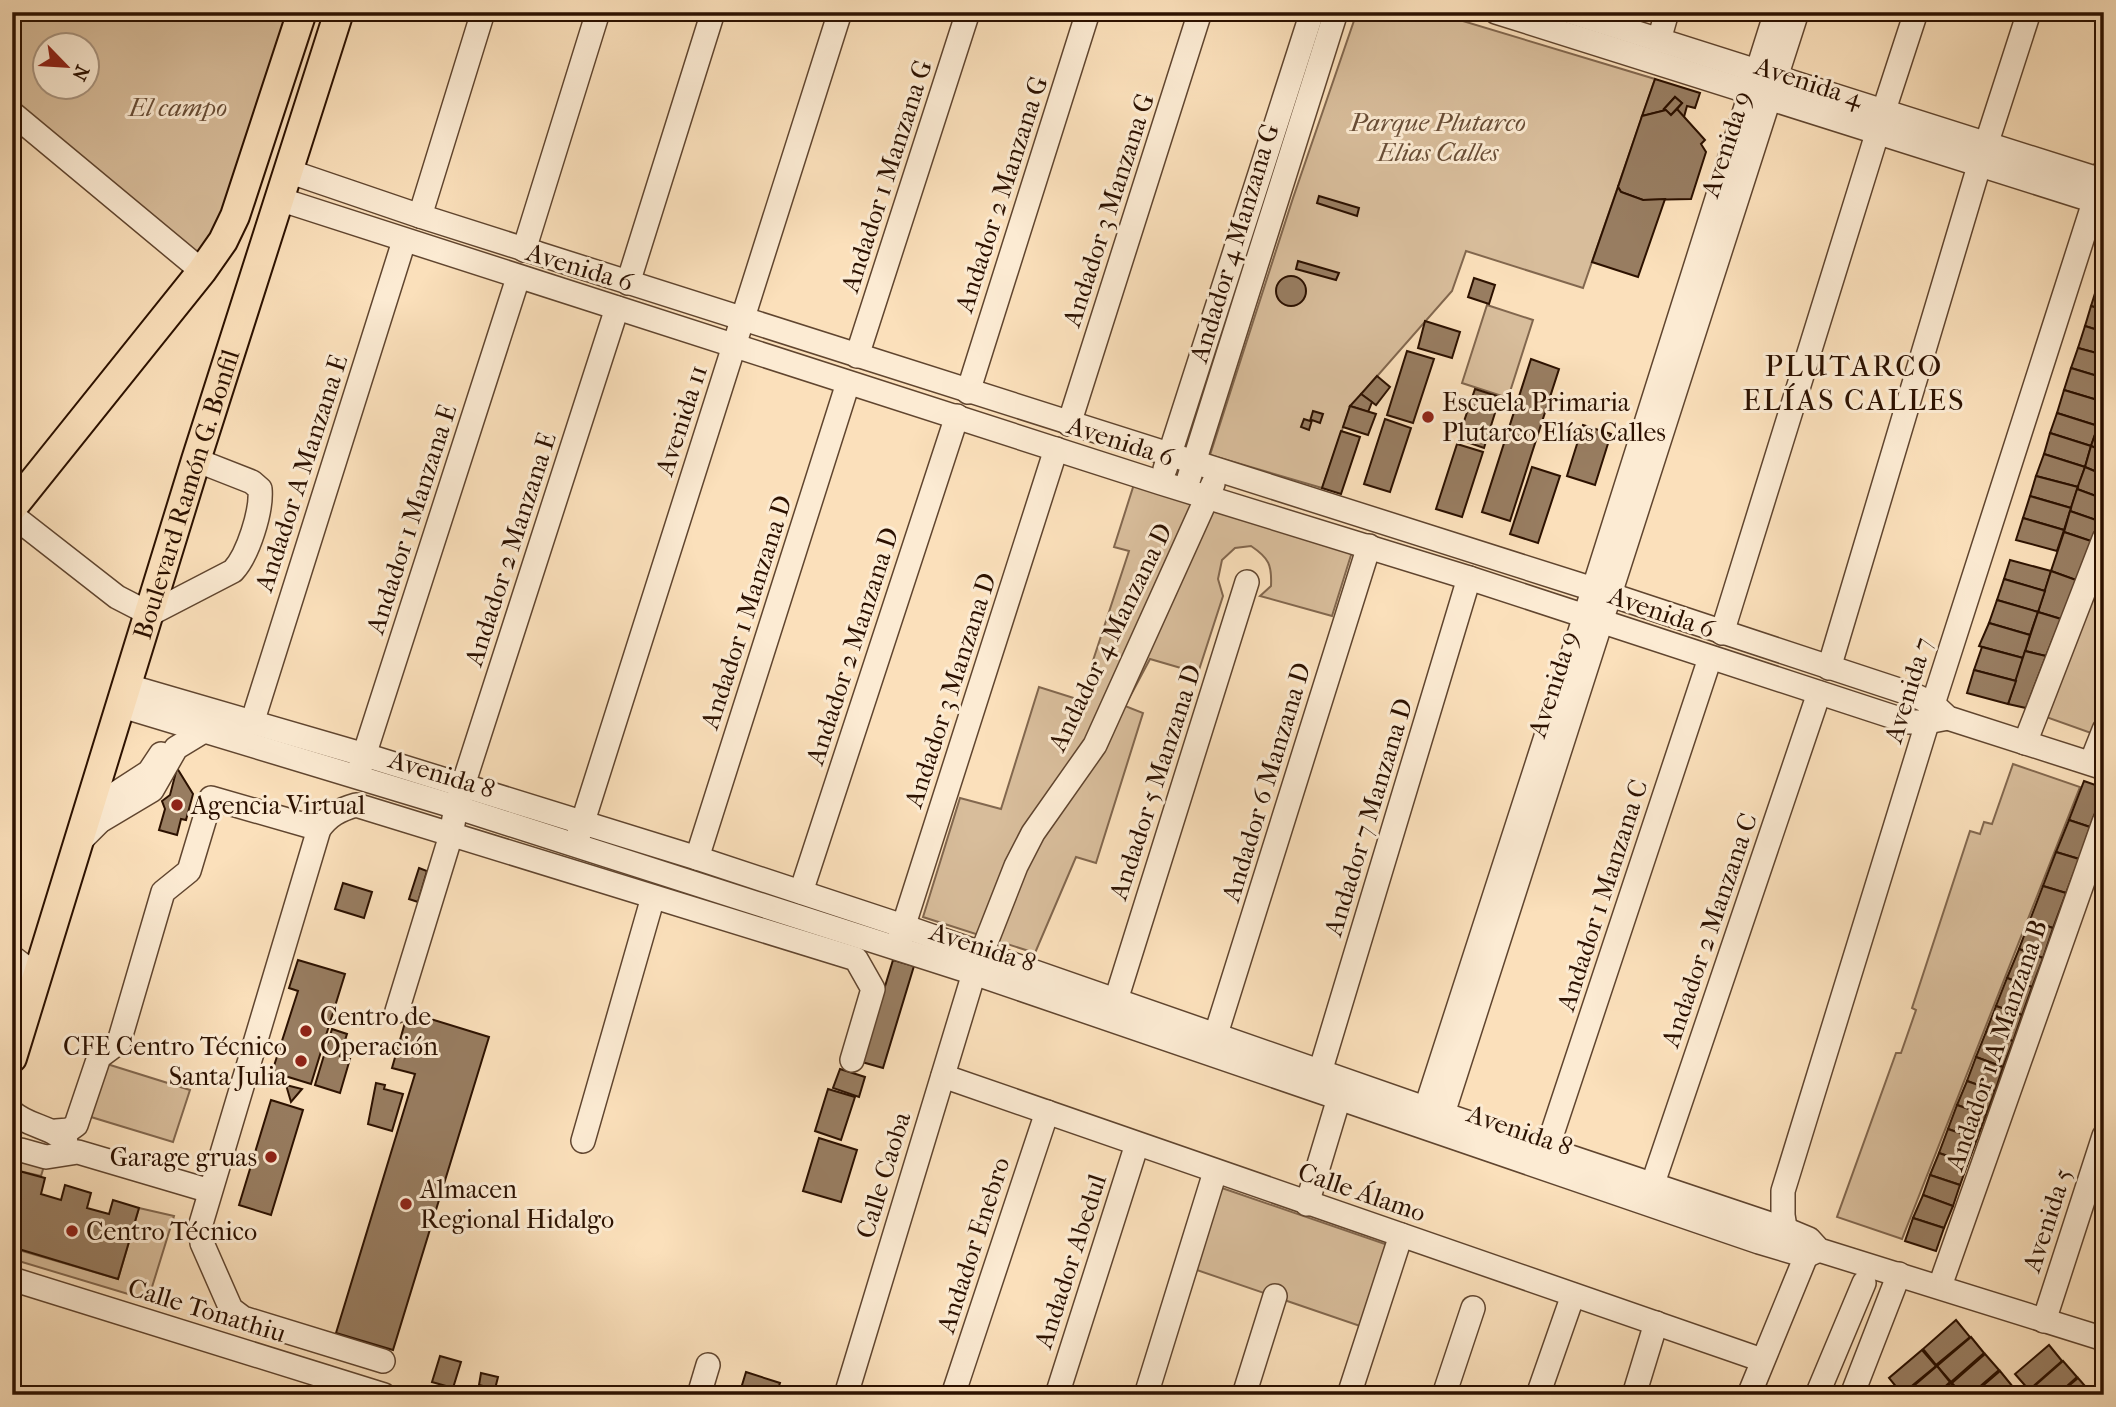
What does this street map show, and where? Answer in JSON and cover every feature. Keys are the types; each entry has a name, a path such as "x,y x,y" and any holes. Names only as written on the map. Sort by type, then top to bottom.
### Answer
{"main road":[{"path":"12,508 202,271 223,241 235,216 302,12"},
{"name":"Boulevard Ramón G. Bonfil","path":"12,1058 20,1015 37,976 80,841 196,460 339,12"}],"street":[{"path":"420,216 483,12"},
{"path":"524,250 598,12"},
{"path":"628,283 713,12"},
{"name":"Avenida 11","path":"579,834 839,12"},
{"name":"Andador 1 Manzana G","path":"857,356 968,12"},
{"name":"Andador 2 Manzana G","path":"968,392 1088,12"},
{"name":"Andador 3 Manzana G","path":"1069,424 1200,12"},
{"name":"Andador 4 Manzana G","path":"1161,483 1312,12"},
{"name":"Andador 4 Manzana G","path":"1185,491 1336,12"},
{"name":"Avenida 4","path":"1496,12 1727,74 1982,156 2101,188"},
{"name":"Avenida 4","path":"1571,12 1659,40 1727,74"},
{"path":"1659,40 1667,12"},
{"name":"Avenida 9","path":"1764,85 1776,12"},
{"name":"Avenida 9","path":"1431,1120 1764,85 1797,12"},
{"path":"1722,633 1916,12"},
{"path":"1829,668 1982,156 2029,12"},
{"path":"12,113 202,271"},
{"path":"1273,135 1295,143"},
{"name":"Avenida 6","path":"288,171 524,250 1602,592 1914,695 1936,715 2097,765"},
{"name":"Avenida 7","path":"1802,1245 1783,1191 2101,188"},
{"name":"Avenida 6","path":"279,199 1056,450 1594,618 1909,722 1936,715"},
{"name":"Andador A Manzana E","path":"252,723 404,241"},
{"name":"Andador 1 Manzana E","path":"357,778 518,278"},
{"path":"1222,294 1245,302"},
{"name":"Andador 2 Manzana E","path":"397,1011 451,835 459,796 617,308"},
{"name":"Andador 1 Manzana D","path":"697,858 848,383"},
{"name":"Andador 2 Manzana D","path":"801,892 957,416"},
{"name":"Andador 3 Manzana D","path":"900,937 1056,450"},
{"path":"12,515 117,597 150,614 233,570 243,560 261,499 260,489 252,482 196,460"},
{"name":"Andador 4 Manzana D","path":"979,964 1016,866 1033,833 1094,746 1218,472"},
{"path":"2025,743 2104,539"},
{"name":"Andador 6 Manzana D","path":"1216,1034 1369,546"},
{"name":"Andador 7 Manzana D","path":"1320,1072 1469,578"},
{"name":"Andador 5 Manzana D","path":"1116,1000 1247,582"},
{"name":"Andador 1 Manzana C","path":"1547,1149 1710,658"},
{"name":"Andador 2 Manzana C","path":"1652,1186 1819,693"},
{"name":"Avenida 8","path":"125,696 252,723 365,755 459,796 979,964 1339,1098 1547,1149 1652,1186 1802,1245"},
{"name":"Avenida 8","path":"125,696 198,734 357,778 459,796"},
{"path":"2097,765 2104,730"},
{"path":"80,841 100,821 152,790 176,748 198,734"},
{"path":"12,1112 30,1124 56,1131 69,1130 76,1125 99,1057 118,1042 163,892 190,871 211,798 319,829"},
{"path":"383,1361 243,1318 231,1309 202,1243 200,1227 319,829 327,818 356,805 856,960 873,989 852,1060"},
{"name":"Andador 1 A Manzana B","path":"1940,1286 2104,822"},
{"name":"Avenida 8","path":"579,834 697,858 801,892 900,937"},
{"path":"583,1141 653,897"},
{"path":"12,957 37,976"},
{"name":"Avenida 8","path":"979,964 1116,1000 1320,1072 1431,1120 1802,1245 2104,1339"},
{"name":"Calle Caoba","path":"846,1395 979,964"},
{"name":"Calle Álamo","path":"943,1076 1762,1360"},
{"path":"1307,1204 1339,1098"},
{"name":"Andador Enebro","path":"953,1395 1046,1112"},
{"path":"56,1131 78,1153"},
{"name":"Avenida 5","path":"2044,1321 2104,1136"},
{"name":"Andador Abedul","path":"1057,1395 1137,1144"},
{"path":"12,1150 46,1157 78,1153 210,1191"},
{"path":"1146,1395 1216,1172"},
{"path":"1349,1395 1401,1235"},
{"path":"1749,1395 1802,1245"},
{"path":"1852,1395 1899,1274"},
{"name":"Calle Tonathiu","path":"12,1279 384,1395"},
{"path":"1817,1395 1864,1283"},
{"path":"1538,1395 1573,1295"},
{"path":"1244,1395 1275,1296"},
{"path":"1444,1395 1473,1308"},
{"path":"1634,1395 1656,1323"},
{"path":"699,1395 708,1365"}],"green space":[{"name":"El campo","path":"12,12 306,12 208,272 12,111"},
{"name":"Parque Plutarco Elias Calles","path":"1357,12 1433,12 1655,79 1583,288 1466,251 1452,291 1350,407 1322,488 1210,455 1293,198"},
{"path":"1487,305 1533,320 1508,398 1462,383"},
{"path":"1227,306 1236,309 1192,445 1183,442"},
{"path":"1135,481 1352,552 1332,616 1260,596 1271,586 1268,563 1262,554 1251,546 1235,548 1222,560 1218,579 1223,596 1198,673 1150,659 1125,706 1143,713 1096,863 1076,857 1035,953 923,917 960,798 1001,809 1039,687 1080,700 1129,551 1114,547"},
{"path":"2104,568 2104,702 2091,733 2046,717"},
{"path":"2013,764 2080,787 1902,1239 1837,1217 1896,1053 1901,1053 1916,1010 1912,1008 1970,831 1980,834 1984,822 1992,824"},
{"path":"107,1064 190,1090 173,1142 91,1117"},
{"path":"12,1159 44,1166 41,1176 19,1171 12,1194"},
{"path":"1219,1187 1388,1245 1360,1326 1191,1268"},
{"path":"139,1208 174,1216 148,1300 12,1259 12,1248 118,1279"}],"building":[{"path":"1655,79 1700,93 1695,108 1687,106 1684,117 1676,110 1682,103 1675,97 1664,109 1666,110 1642,116"},
{"path":"1675,97 1682,103 1671,115 1664,109"},
{"path":"1677,109 1705,140 1701,144 1706,152 1691,199 1643,200 1621,192 1618,187 1642,116 1666,110 1671,115"},
{"path":"1618,187 1621,192 1643,200 1665,199 1638,277 1592,262"},
{"path":"1319,196 1359,208 1357,216 1317,203"},
{"path":"1298,261 1339,273 1336,280 1296,269"},
{"path":"1291,276 1302,280 1306,291 1302,302 1291,306 1280,302 1276,291 1280,280"},
{"path":"1474,278 1495,285 1489,304 1468,297"},
{"path":"2097,287 2104,289 2104,310 2091,306"},
{"path":"2091,306 2104,310 2104,332 2085,326"},
{"path":"1425,321 1460,332 1452,358 1418,348"},
{"path":"2085,326 2104,332 2104,355 2078,348"},
{"path":"2078,348 2104,355 2104,378 2071,368"},
{"path":"1407,351 1434,359 1413,423 1387,415"},
{"path":"1531,359 1559,369 1510,521 1482,512"},
{"path":"2071,368 2104,378 2104,402 2064,390"},
{"path":"1377,376 1390,387 1376,405 1361,394"},
{"path":"1475,389 1500,397 1484,448 1458,439"},
{"path":"2064,390 2104,402 2098,426 2057,413"},
{"path":"1361,394 1372,402 1368,412 1350,406"},
{"path":"1350,406 1376,414 1368,435 1343,427"},
{"path":"1313,411 1323,414 1320,423 1312,420 1309,430 1301,427 1304,419 1310,421"},
{"path":"2057,413 2098,426 2091,446 2050,433"},
{"path":"1385,419 1411,428 1390,492 1364,484"},
{"path":"1583,425 1611,434 1595,485 1567,476"},
{"path":"2098,426 2104,428 2104,451 2091,446"},
{"path":"1341,431 1360,437 1341,494 1322,488"},
{"path":"2050,433 2091,446 2085,467 2044,454"},
{"path":"1457,444 1483,452 1462,517 1436,509"},
{"path":"2091,446 2104,451 2104,475 2085,467"},
{"path":"2044,454 2085,467 2078,487 2036,476"},
{"path":"1532,467 1560,476 1538,543 1510,534"},
{"path":"2085,467 2104,475 2104,499 2077,489"},
{"path":"2036,476 2078,487 2071,508 2030,496"},
{"path":"2077,489 2104,499 2104,509 2099,521 2070,511"},
{"path":"2030,496 2071,508 2064,530 2023,518"},
{"path":"2070,511 2099,521 2091,541 2064,532"},
{"path":"2023,518 2064,530 2057,551 2016,540"},
{"path":"2064,532 2091,541 2076,580 2051,571"},
{"path":"2010,560 2051,571 2045,591 2004,579"},
{"path":"2051,571 2076,580 2061,619 2038,612"},
{"path":"2004,579 2045,591 2038,612 1997,600"},
{"path":"1997,600 2038,612 2030,635 1989,623"},
{"path":"2038,612 2061,619 2046,656 2025,651"},
{"path":"1989,623 2030,635 2023,658 1979,646"},
{"path":"1982,647 2023,658 2016,681 1974,670"},
{"path":"2025,651 2046,656 2026,708 2008,704"},
{"path":"1974,670 2016,681 2008,704 1967,693"},
{"name":"Agencia Virtual","path":"177,768 193,794 186,820 181,819 177,835 159,830 165,809 162,801 170,795"},
{"path":"2084,781 2104,788 2090,827 2069,820"},
{"path":"2069,820 2090,827 2079,859 2056,852"},
{"path":"2056,852 2079,859 2066,893 2043,886"},
{"path":"419,868 427,871 418,902 409,899"},
{"path":"343,883 372,892 364,918 335,909"},
{"path":"2043,886 2066,893 2053,928 2030,920"},
{"path":"2030,920 2053,928 2043,958 2019,949"},
{"path":"2019,949 2043,958 2032,987 2007,978"},
{"name":"Centro de Operación","path":"298,960 345,974 311,1084 272,1072 298,991 289,988"},
{"path":"893,960 914,966 883,1068 862,1062"},
{"path":"2007,978 2032,987 2022,1015 1996,1006"},
{"path":"1996,1006 2022,1015 2013,1041 1986,1032"},
{"name":"Almacen Regional Hidalgo","path":"408,1012 489,1037 393,1350 336,1333 415,1074 392,1068"},
{"path":"332,1029 347,1034 340,1056 350,1059 340,1093 315,1085"},
{"path":"1986,1032 2013,1041 2003,1067 1976,1057"},
{"path":"1976,1057 2003,1067 1995,1091 1967,1081"},
{"path":"840,1069 865,1077 859,1097 833,1088"},
{"path":"1967,1081 1995,1091 1986,1115 1957,1105"},
{"path":"376,1083 385,1085 384,1089 403,1094 392,1131 368,1124"},
{"path":"286,1085 302,1089 291,1102"},
{"path":"828,1089 855,1097 841,1140 815,1131"},
{"name":"Garage gruas","path":"271,1100 303,1110 271,1215 239,1205"},
{"path":"1957,1105 1986,1115 1977,1139 1948,1129"},
{"path":"1948,1129 1977,1139 1968,1163 1939,1153"},
{"path":"819,1138 857,1150 841,1202 803,1191"},
{"path":"1939,1153 1968,1163 1960,1185 1930,1175"},
{"name":"Centro Técnico","path":"19,1171 45,1178 41,1194 61,1200 65,1185 91,1193 87,1208 109,1214 113,1200 139,1208 118,1279 12,1247 12,1194"},
{"path":"1930,1175 1960,1185 1953,1206 1923,1195"},
{"path":"1923,1195 1953,1206 1944,1228 1913,1218"},
{"path":"1913,1218 1944,1228 1936,1251 1905,1241"},
{"path":"1956,1320 1970,1337 1936,1365 1923,1349"},
{"path":"1971,1337 1984,1353 1951,1382 1937,1366"},
{"path":"2049,1345 2062,1361 2029,1390 2015,1374"},
{"path":"1922,1350 1936,1366 1902,1394 1889,1378"},
{"path":"1985,1354 1999,1370 1970,1395 1962,1395 1952,1383"},
{"path":"440,1356 461,1362 453,1388 432,1382"},
{"path":"2063,1361 2077,1377 2057,1395 2034,1395 2030,1390"},
{"path":"1937,1366 1950,1382 1936,1395 1903,1395"},
{"path":"2000,1371 2013,1387 2004,1395 1972,1395"},
{"path":"746,1372 780,1383 776,1395 739,1395"},
{"path":"481,1373 498,1377 495,1389 479,1385"},
{"path":"2078,1378 2092,1394 2058,1395"},
{"path":"1951,1383 1961,1395 1937,1395"}],"place":[{"name":"Escuela Primaria Plutarco Elías Calles","path":"1428,417"},
{"name":"Agencia Virtual","path":"177,805"},
{"name":"Centro de Operación","path":"306,1031"},
{"name":"CFE Centro Técnico Santa Julia","path":"301,1061"},
{"name":"Garage gruas","path":"271,1157"},
{"name":"Almacen Regional Hidalgo","path":"406,1204"},
{"name":"Centro Técnico","path":"72,1231"}],"district":[{"name":"PLUTARCO ELÍAS CALLES","path":"1854,383"}]}
